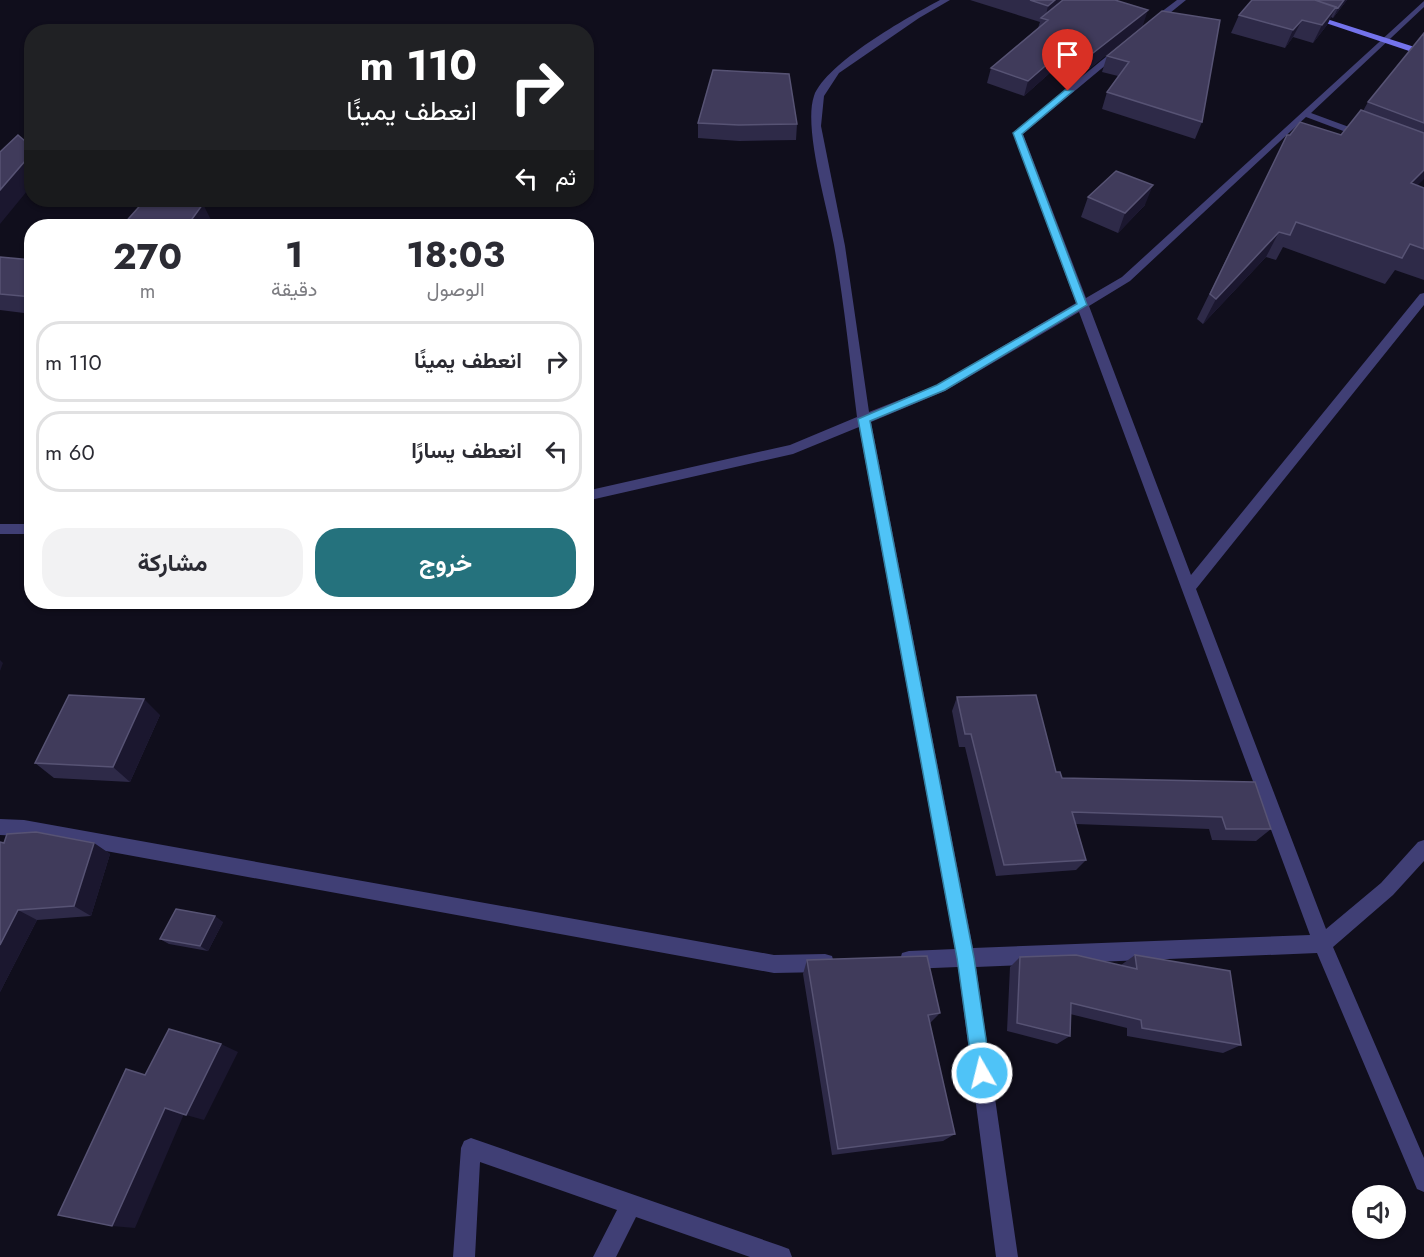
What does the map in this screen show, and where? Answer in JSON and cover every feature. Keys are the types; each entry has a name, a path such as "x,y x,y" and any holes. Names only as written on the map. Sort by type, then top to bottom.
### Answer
{"street":[{"path":"946,0 916,16 836,71 819,96 816,126 840,246 864,419 966,958 1007,1257"},
{"path":"1182,0 1018,133 1322,944 1424,1182"},
{"path":"594,494 793,449 941,388 1126,279 1424,3"},
{"path":"1298,11 1424,53"},
{"path":"1306,114 1370,138"},
{"path":"1189,588 1424,297"},
{"path":"0,529 24,529"},
{"path":"0,827 24,828 774,964 846,962"},
{"path":"894,960 1322,944 1387,889 1424,848"},
{"path":"464,1257 471,1148 630,1206 781,1257"},
{"path":"604,1257 630,1206"}],"building":[{"path":"1030,0 1055,0 1048,6"},
{"path":"1063,0 1115,0 1148,10 1093,53 1067,47 1028,81 991,68 1048,20 1041,18"},
{"path":"1252,0 1315,0 1336,7 1322,25 1302,20 1293,30 1239,15"},
{"path":"1315,0 1344,0 1338,8"},
{"path":"1162,11 1220,20 1202,122 1107,92 1129,62 1107,56"},
{"path":"1424,33 1424,123 1368,102"},
{"path":"713,70 789,74 797,124 698,123"},
{"path":"1361,110 1424,133 1424,170 1411,183 1424,188 1424,249 1410,244 1402,258 1296,222 1290,235 1279,232 1216,299 1210,294 1287,135 1290,135 1300,122 1341,135"},
{"path":"18,135 24,140 24,162 0,190 0,152"},
{"path":"1116,171 1153,185 1125,213 1088,197"},
{"path":"139,207 201,207 192,219 128,219"},
{"path":"0,257 24,259 24,296 0,294"},
{"path":"69,695 144,699 113,767 35,763"},
{"path":"1036,695 1056,772 1060,772 1062,778 1255,782 1271,829 1226,829 1222,817 1072,812 1086,860 1004,865 971,734 965,734 957,697"},
{"path":"36,832 94,843 74,906 18,910 0,945 0,842 4,843 7,834"},
{"path":"176,909 215,916 200,946 160,939"},
{"path":"1076,955 1137,969 1135,955 1230,971 1241,1045 1142,1028 1141,1020 1071,1003 1070,1036 1017,1023 1020,957"},
{"path":"927,956 940,1013 928,1015 955,1134 838,1149 807,960"},
{"path":"169,1029 221,1044 186,1115 165,1108 112,1226 58,1215 126,1069 145,1075"}],"route":[{"path":"982,1073 966,958 864,419 941,388 1082,305 1018,133 1068,91"}]}
